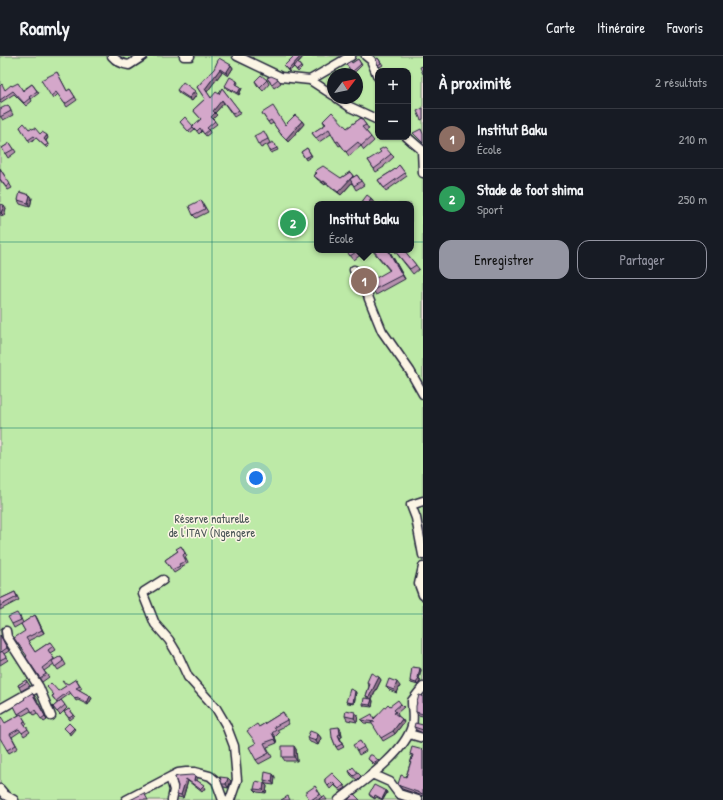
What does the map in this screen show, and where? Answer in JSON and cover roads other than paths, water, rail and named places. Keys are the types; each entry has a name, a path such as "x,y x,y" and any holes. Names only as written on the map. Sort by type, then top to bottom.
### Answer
{"street":[{"path":"112,56 115,60 122,64 130,65 143,56"},
{"path":"184,56 190,56"},
{"path":"238,56 282,77 310,80 327,91"},
{"path":"310,80 351,56"},
{"path":"366,56 371,60 375,70"},
{"path":"346,104 375,119"},
{"path":"410,140 422,150 423,174"},
{"path":"354,270 365,284 369,299 382,331 423,394"},
{"path":"423,501 411,505 416,518 423,555"},
{"path":"423,567 419,584 423,595"},
{"path":"163,580 143,594 155,624 169,640 178,654 188,677 216,708 226,724 234,746 237,780 230,800"},
{"path":"5,636 40,688 51,716"},
{"path":"339,800 387,762 409,734 413,724 412,701 423,687"},
{"path":"0,709 40,688"},
{"path":"409,734 423,738"},
{"path":"126,800 178,773 186,772 195,772 210,776 216,781 223,800"},
{"path":"372,774 390,782 399,794 418,800"},
{"path":"170,777 174,790 172,800"},
{"path":"2,795 14,800"}],"place":[{"name":"Stade de foot shima","path":"293,223"},
{"name":"Institut Baku","path":"364,281"}],"park label":[{"name":"Réserve naturelle de l'ITAV (Ngengere","path":"212,525"}]}
